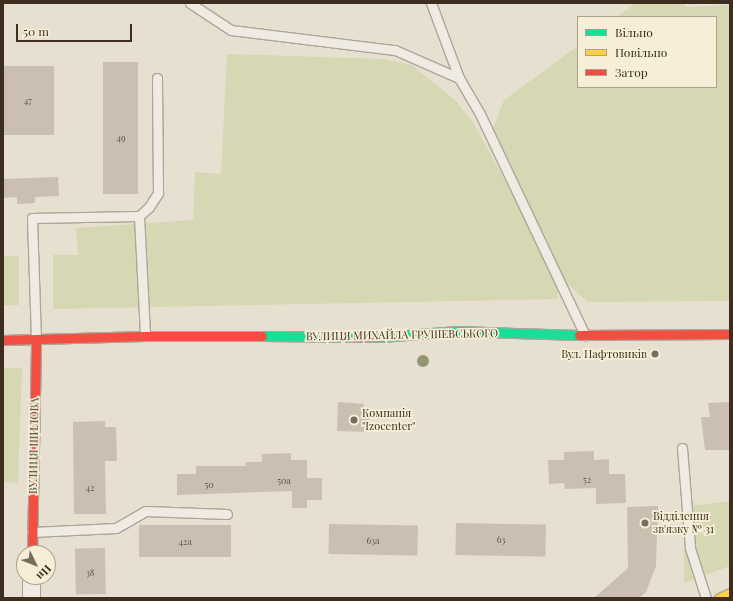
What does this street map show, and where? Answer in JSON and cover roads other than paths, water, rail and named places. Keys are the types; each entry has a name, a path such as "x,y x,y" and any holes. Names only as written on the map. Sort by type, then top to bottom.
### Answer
{"main road":[{"name":"ВУЛИЦЯ МИХАЙЛА ГРУШЕВСЬКОГО","path":"3,340 145,336 381,337 458,331 585,334 730,334"},
{"name":"ВУЛИЦЯ ШИЛОВА","path":"32,545 36,339"},
{"path":"719,598 730,593"}],"street":[{"path":"31,585 31,598"}],"lane":[{"path":"190,3 232,30 396,50 459,78"},
{"path":"431,3 459,78 480,114 585,334"},
{"path":"36,339 32,218 139,216 149,208 158,193 157,78"},
{"path":"139,216 145,336"},
{"path":"682,448 690,548 706,598"},
{"path":"32,532 116,528 146,511 227,514"}],"place":[{"name":"Вул. Нафтовиків","path":"655,354"},
{"name":"Компанія \"Izocenter\"","path":"354,420"},
{"name":"Відділення зв'язку № 31","path":"645,523"}]}
